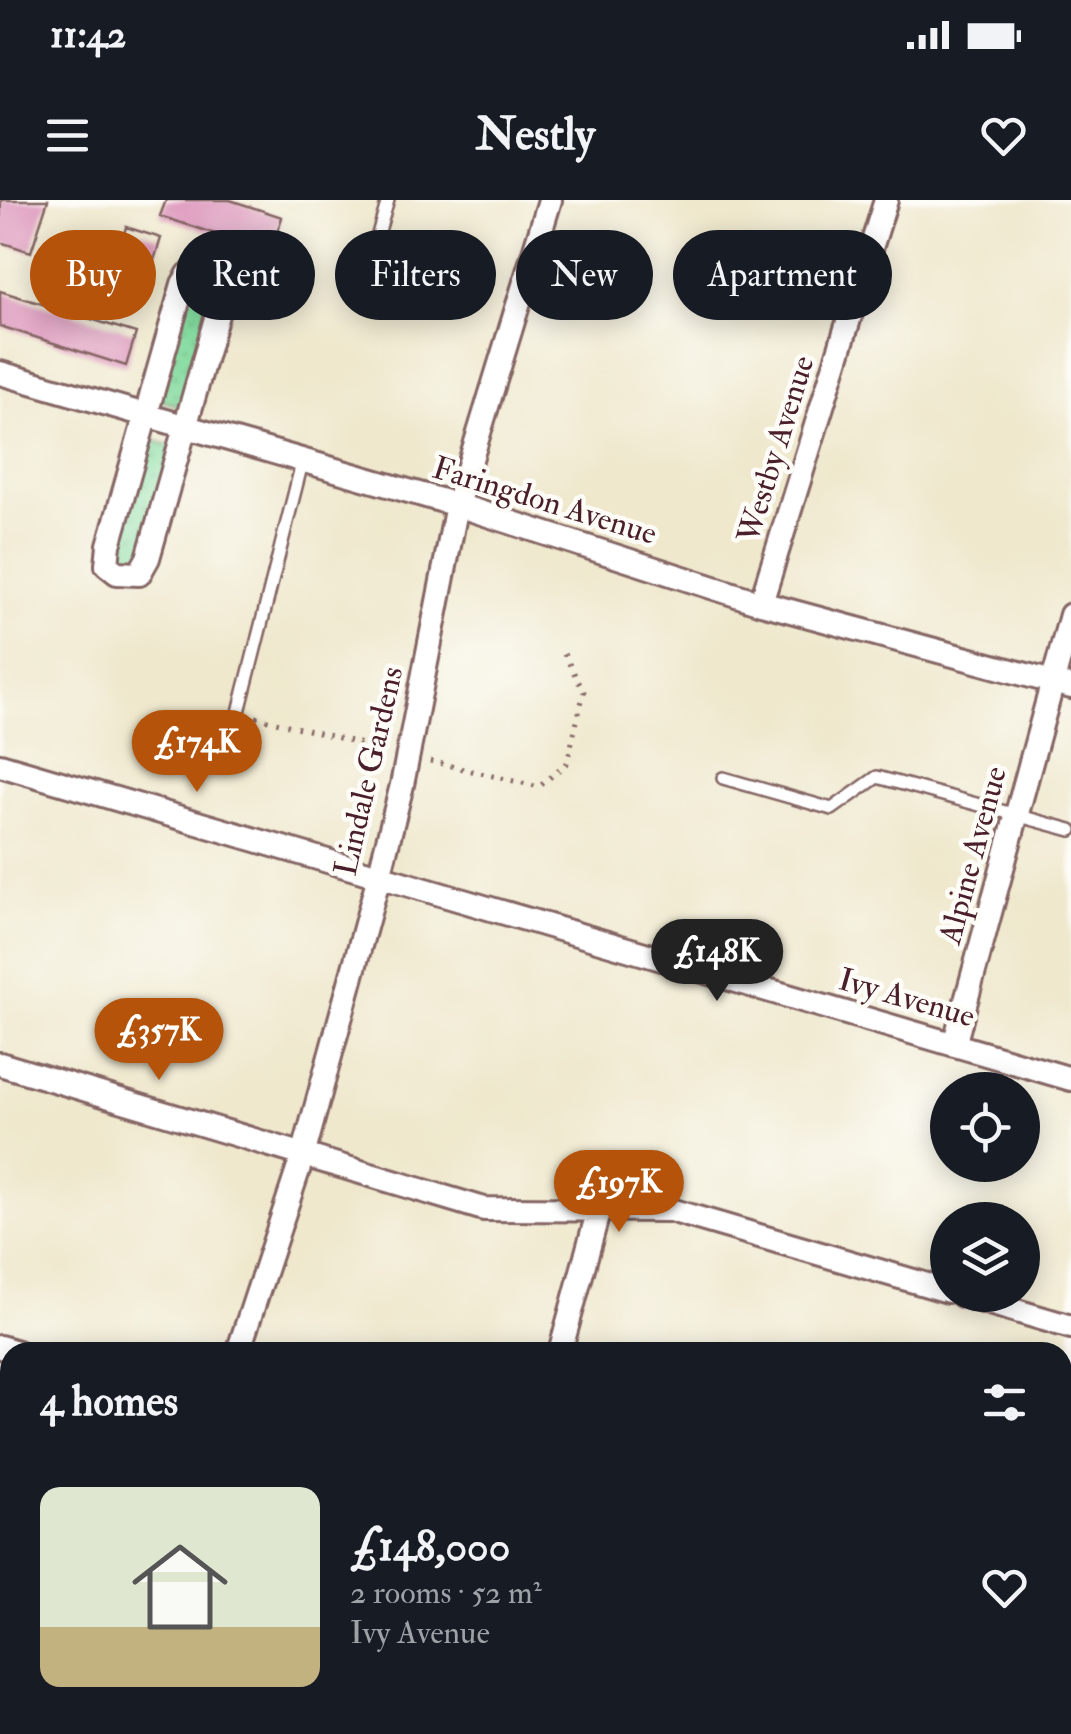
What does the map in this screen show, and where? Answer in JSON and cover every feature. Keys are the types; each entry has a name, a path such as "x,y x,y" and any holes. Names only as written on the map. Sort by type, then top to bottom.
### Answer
{"street":[{"name":"Lindale Gardens","path":"241,1342 304,1152 379,876 457,506 550,200"},
{"name":"Westby Avenue","path":"761,603 886,200"},
{"path":"206,269 218,274 224,285 148,558 139,574 117,574 107,565 109,545 146,417 183,284 189,274 206,269"},
{"name":"Faringdon Avenue","path":"0,373 457,506 761,603 1062,684"},
{"name":"Alpine Avenue","path":"954,1045 1016,814 1062,684 1071,615"},
{"name":"Ivy Avenue","path":"0,765 1071,1080"},
{"path":"0,1064 484,1209 670,1210 930,1286"},
{"path":"563,1342 599,1209"},
{"path":"1020,1312 1071,1327"}],"lane":[{"path":"379,230 388,200"},
{"path":"238,712 302,462"},
{"path":"723,778 832,808 877,777 1071,830"}],"path":[{"path":"238,712 539,788 567,763 584,692 564,654"}],"green space":[{"path":"176,309 176,320 209,320 191,409 151,398"},
{"path":"140,437 180,448 139,574 107,555"}],"building":[{"path":"1,200 48,200 38,230 30,230 30,252 0,242"},
{"path":"166,200 230,200 282,217 278,230 203,230 160,216"},
{"path":"0,291 30,300 30,320 94,320 136,333 126,366 0,326"}]}
